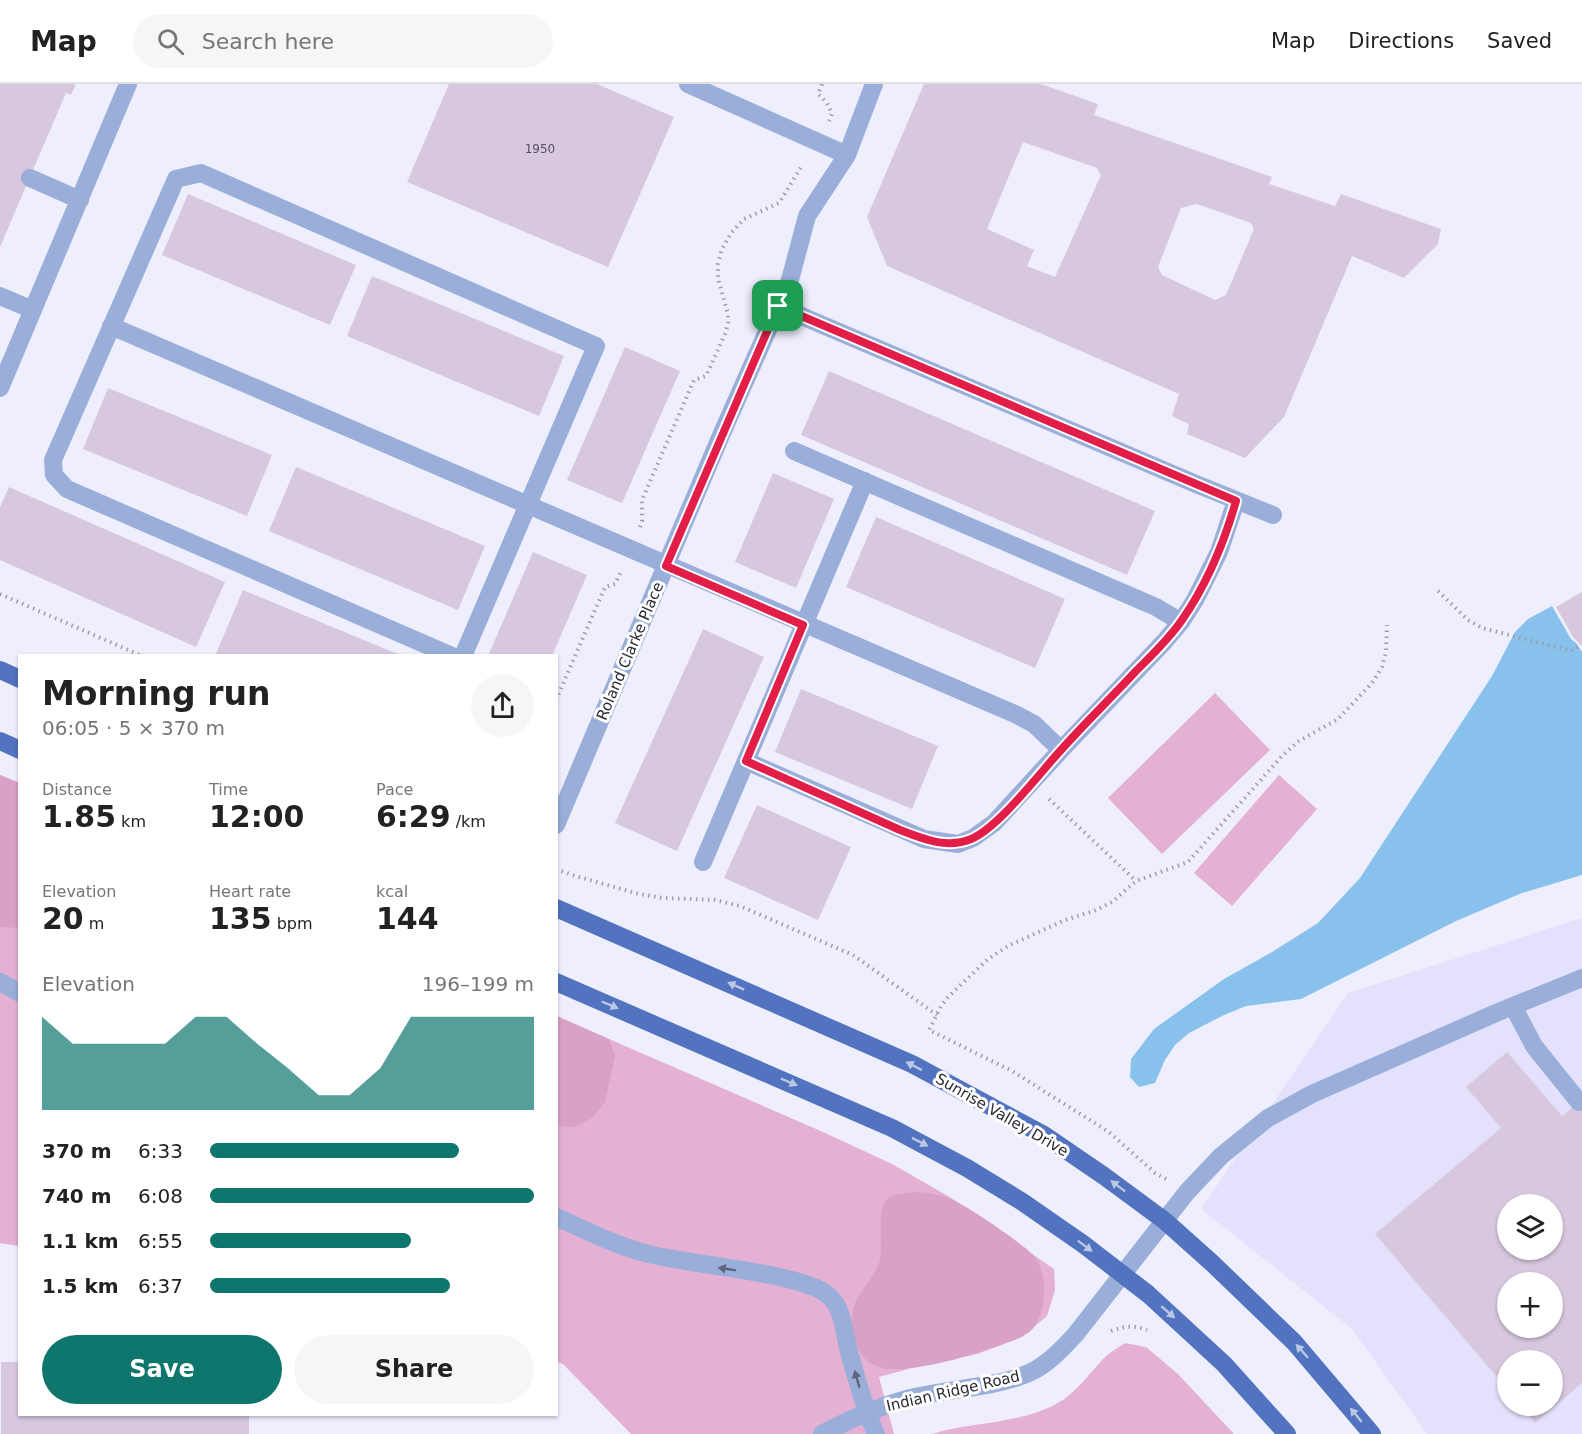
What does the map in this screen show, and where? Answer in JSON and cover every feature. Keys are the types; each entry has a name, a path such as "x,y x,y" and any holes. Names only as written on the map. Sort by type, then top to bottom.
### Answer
{"main road":[{"path":"0,670 18,678"},
{"path":"0,741 18,749"},
{"name":"Sunrise Valley Drive","path":"558,909 912,1064 1044,1135 1165,1221 1294,1342 1372,1434"},
{"path":"558,983 852,1109 921,1143 1021,1201 1083,1244 1191,1332 1224,1364 1287,1434"}],"street":[{"path":"0,388 128,84"},
{"path":"688,84 847,155"},
{"name":"Roland Clarke Place","path":"558,820 790,280 807,216 847,155 874,84"},
{"path":"447,654 67,489 54,475 53,460 176,179 201,173 596,346 465,654"},
{"path":"30,178 80,200"},
{"path":"0,296 33,310"},
{"path":"778,306 1273,515"},
{"path":"111,326 528,504 803,625 1015,714 1034,724 1061,750"},
{"path":"794,451 1156,607 1181,622"},
{"path":"703,862 865,481"},
{"path":"746,761 924,839 958,844 973,838 994,823 1181,622 1219,552 1236,501"},
{"name":"Indian Ridge Road","path":"822,1434 866,1413 908,1399 1010,1379 1034,1370 1062,1349 1187,1192 1253,1128 1287,1107 1513,1006 1582,978"},
{"path":"0,982 18,992"},
{"path":"1513,1006 1534,1046 1579,1102"},
{"path":"558,1218 611,1242 646,1254 754,1273 815,1287 830,1297 841,1313 866,1413 876,1434"}],"path":[{"path":"558,695 605,587 615,584 642,521 642,500 694,380 706,376 725,334 728,314 718,279 718,264 722,249 731,232 744,219 779,203 802,164 813,161 832,114 818,94 822,84"},
{"path":"1438,591 1468,620 1488,630 1571,651 1581,645"},
{"path":"0,594 137,654"},
{"path":"1187,1192 1155,1173 1100,1125 1012,1071 929,1030 948,997 988,959 1008,946 1112,902 1136,881 1188,862 1282,756 1299,741 1338,719 1372,683 1382,668 1386,652 1387,625"},
{"path":"1032,782 1136,881"},
{"path":"558,870 639,894 663,898 715,900 740,906 853,955 937,1015"}],"shaded area":[{"path":"1215,693 1270,750 1162,854 1108,798"},
{"path":"0,775 18,782 18,1246 0,1243"},
{"path":"0,775 18,783 18,928 0,927"},
{"path":"1279,775 1317,809 1232,906 1194,873"},
{"path":"1582,918 1582,1434 1427,1434 1352,1329 1201,1209 1348,993"},
{"path":"558,1016 609,1039 615,1056 605,1102 592,1118 575,1127 558,1126"},
{"path":"558,1017 892,1164 948,1196 1054,1269 1055,1290 1047,1316 1022,1337 977,1354 879,1377 894,1434 631,1434 563,1364 558,1362"},
{"path":"920,1192 951,1199 981,1216 1027,1249 1038,1262 1041,1270 1044,1299 1040,1317 1033,1328 1027,1334 1014,1340 927,1366 883,1368 874,1365 861,1354 852,1328 853,1310 858,1297 879,1263 881,1218 885,1203 896,1195"},
{"path":"1125,1343 1146,1347 1178,1374 1234,1434 932,1434 1042,1411 1064,1399 1106,1356"}],"water":[{"path":"1552,606 1571,639 1582,652 1582,875 1522,893 1456,921 1301,999 1246,1006 1224,1015 1189,1033 1175,1045 1165,1060 1155,1083 1139,1087 1130,1077 1131,1059 1154,1029 1224,979 1318,923 1360,878 1492,676 1515,632 1528,619"}],"building":[{"path":"0,84 76,84 71,95 66,93 0,247"},
{"path":"449,84 597,84 674,117 608,267 407,182"},
{"path":"924,84 1041,84 1098,104 1094,115 1272,177 1269,184 1335,206 1341,194 1441,229 1438,244 1404,278 1352,256 1284,417 1245,458 1187,434 1189,424 1172,416 1179,394 887,266 867,217","holes":["1023,142 1097,168 1101,175 1055,277 1027,266 1034,250 987,229","1197,204 1251,223 1254,229 1226,295 1215,300 1162,275 1158,267 1181,208"]},
{"path":"188,194 356,265 330,325 162,255"},
{"path":"372,276 564,356 539,416 347,336"},
{"path":"625,347 680,371 622,503 567,480"},
{"path":"829,371 1155,511 1127,575 801,435"},
{"path":"108,388 272,455 247,516 83,449"},
{"path":"296,467 485,546 458,610 269,531"},
{"path":"773,473 834,499 796,588 735,562"},
{"path":"9,487 225,582 196,647 0,560 0,507"},
{"path":"876,517 1065,599 1035,668 846,587"},
{"path":"533,552 587,575 553,654 489,654"},
{"path":"243,590 398,654 216,654"},
{"path":"1582,592 1582,646 1573,637 1556,607"},
{"path":"703,629 764,657 677,851 615,823"},
{"path":"801,689 938,746 912,809 775,752"},
{"path":"757,805 851,847 818,920 724,878"},
{"path":"1507,1052 1562,1116 1582,1100 1582,1383 1563,1399 1563,1350 1497,1350 1497,1377 1375,1234 1501,1128 1466,1087"},
{"path":"1,1362 18,1362 18,1416 249,1416 249,1434 1,1434"},
{"path":"1529,1416 1543,1416 1535,1423"}],"route":[{"path":"778,306 1236,501 1219,552 1195,600 1181,622 994,823 973,838 958,844 924,839 900,830 746,761 803,625 666,566 778,306"}]}
